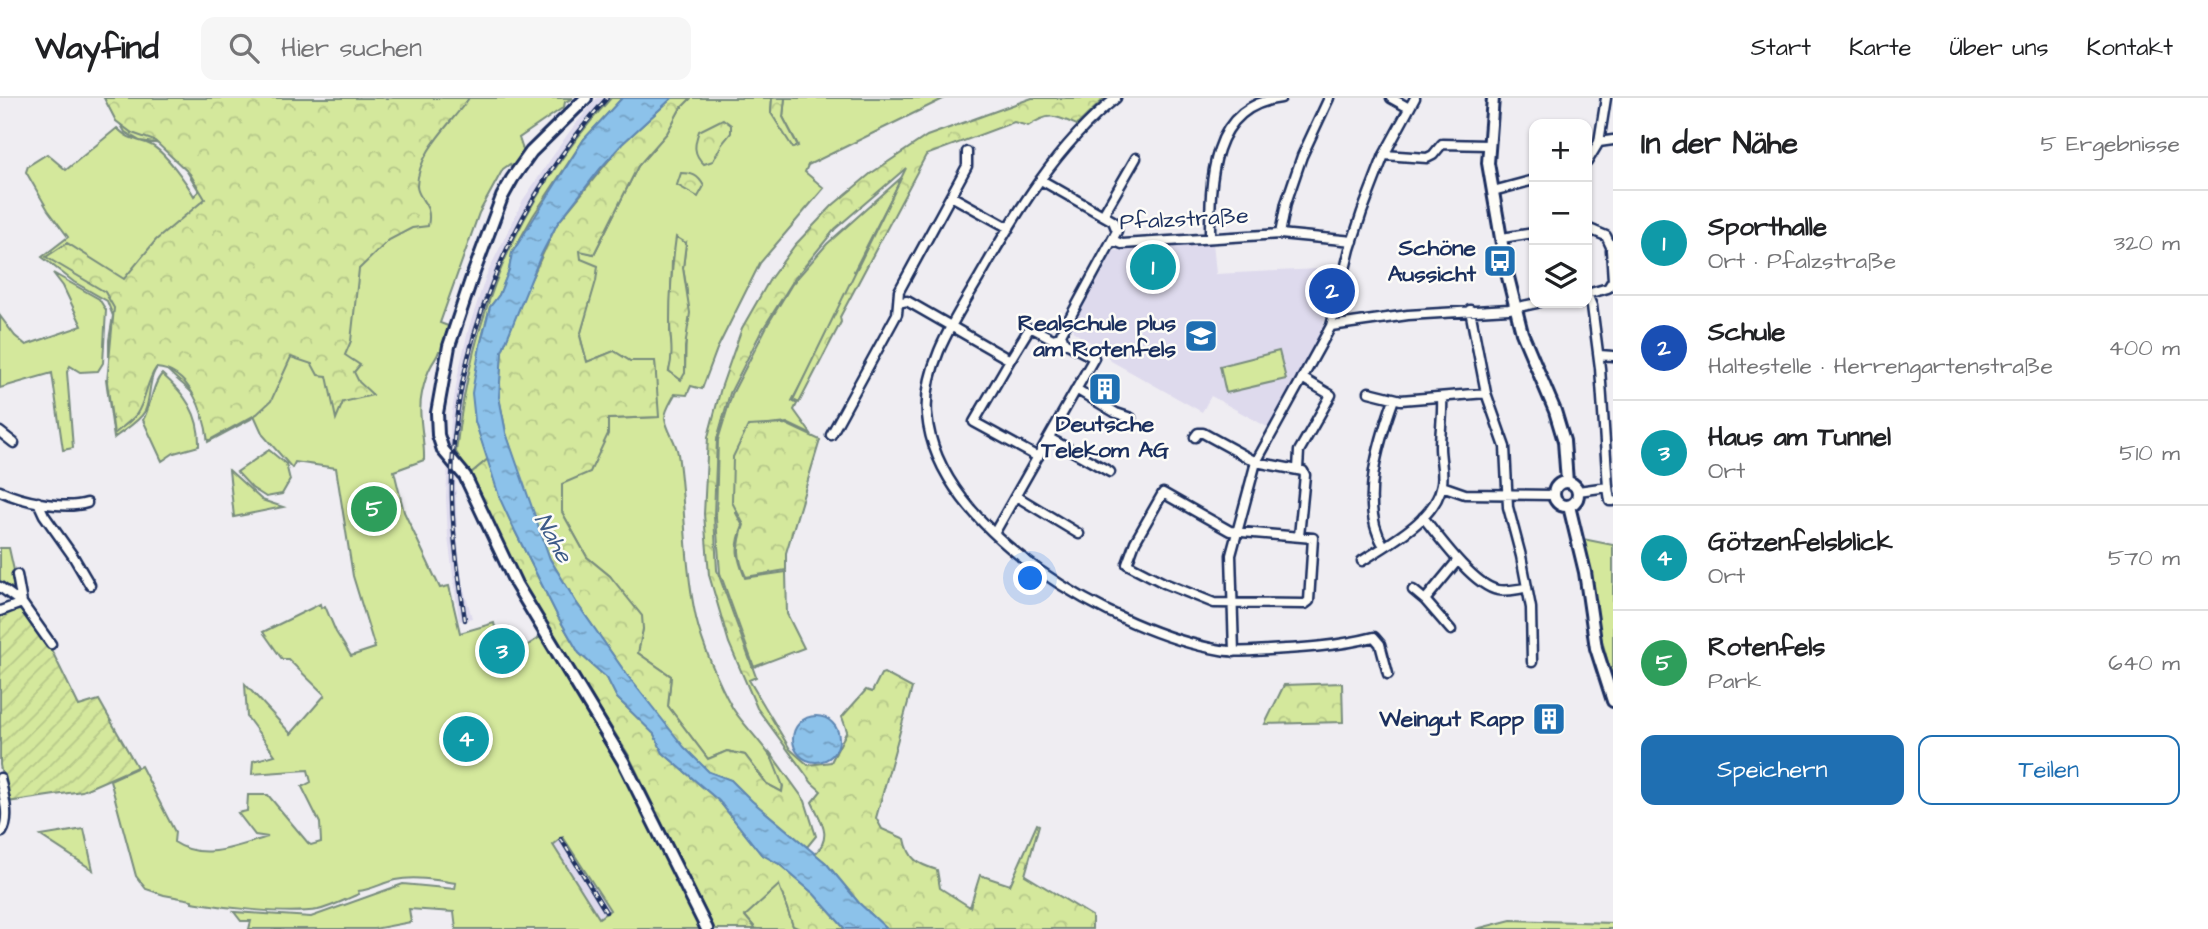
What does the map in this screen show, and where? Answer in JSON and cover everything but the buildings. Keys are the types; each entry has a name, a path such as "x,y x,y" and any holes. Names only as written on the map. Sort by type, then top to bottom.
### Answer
{"main road":[{"path":"586,98 531,152 502,197 449,346 437,413 438,435 443,450 465,476 516,584 623,761 707,929"},
{"path":"1493,98 1488,163 1515,308 1522,333 1555,411 1567,454 1566,482"},
{"path":"1566,482 1574,485 1578,491 1576,502 1569,506 1559,505 1553,495 1558,484 1566,482"},
{"path":"1569,506 1585,572 1595,648 1613,701"}],"street":[{"path":"1116,98 1090,121 1041,180 1009,228 952,326 937,358 928,395 930,432 942,465 979,517 995,532 1047,576 1099,608 1189,644 1234,652 1340,645 1374,637 1380,643 1388,674"},
{"path":"1210,237 1214,172 1226,133 1244,110 1262,101 1281,98"},
{"path":"1280,233 1286,203 1302,156 1329,98"},
{"path":"1391,98 1409,108"},
{"path":"1234,652 1231,555 1256,462 1331,326 1353,241 1384,155 1415,98"},
{"path":"1592,154 1599,142 1605,98"},
{"path":"1599,142 1613,140"},
{"path":"1384,155 1427,158 1442,144 1489,145"},
{"path":"831,435 897,314 899,291 967,166 967,152"},
{"path":"1103,215 1136,158"},
{"path":"1041,180 1113,221 1117,227 1112,240"},
{"path":"1493,191 1529,181"},
{"path":"951,196 1009,228"},
{"path":"1592,230 1606,236 1612,250 1612,280 1608,288 1592,293"},
{"name":"Pfalzstraße","path":"1061,337 1112,240 1122,244 1280,233 1353,241"},
{"path":"1502,238 1529,234"},
{"path":"898,303 907,300 1010,360"},
{"path":"1331,326 1408,315 1529,305"},
{"path":"1592,306 1599,355 1611,501"},
{"path":"1471,310 1486,393 1505,447 1508,495 1531,608 1532,662"},
{"path":"995,532 1016,496 1094,358 1061,337 1053,339 1029,330 974,422 1038,457"},
{"path":"1599,355 1613,356"},
{"path":"1298,469 1300,451 1331,395 1302,378"},
{"path":"1076,389 1116,413 1131,418"},
{"path":"1369,392 1394,399 1442,398 1486,393"},
{"path":"1362,561 1423,517 1435,502 1442,485 1442,398"},
{"path":"1384,546 1375,523 1373,476 1379,445 1394,399"},
{"path":"0,432 13,443"},
{"path":"1195,437 1200,433 1209,436 1256,462 1303,471 1305,475 1299,536"},
{"path":"1049,438 1110,472"},
{"path":"1442,485 1465,494 1553,495"},
{"path":"1578,491 1608,487"},
{"path":"0,491 38,502 77,505 87,503"},
{"path":"1163,493 1222,528 1236,532 1299,536 1313,538 1309,601 1305,604 1214,603 1164,583 1131,566 1127,560 1163,493"},
{"path":"1016,496 1079,534"},
{"path":"38,502 90,584"},
{"path":"1423,517 1458,560 1493,589 1525,588"},
{"path":"1425,600 1458,560"},
{"path":"17,575 22,603"},
{"path":"0,587 22,603 51,644"},
{"path":"1413,590 1451,630"},
{"path":"0,611 22,603"},
{"path":"0,778 5,804 5,826 1,831"}],"shaded area":[{"path":"597,98 611,98 576,139 531,207 506,255 479,326 460,419 455,466 462,582 472,618 459,621 448,537 446,497 451,419 469,327 486,276 523,200 567,135"},
{"name":"Realschule plus am Rotenfels","path":"1213,242 1216,274 1337,268 1320,340 1269,428 1211,396 1202,412 1111,361 1102,349 1075,333 1071,326 1111,251"},
{"path":"563,838 609,910 599,917 554,845"}],"green space":[{"path":"104,98 469,98 429,150 419,173 417,189 429,212 428,226 412,228 389,240 359,269 351,341 345,355 360,365 354,372 359,382 373,395 343,402 336,419 327,376 318,375 312,364 291,357 271,401 257,414 208,441 199,406 186,384 178,376 156,368 136,415 114,434 107,382 114,308 105,292 46,257 67,243 124,279 156,240 205,199 190,174 155,141 132,133 116,121"},
{"path":"106,98 573,98 519,138 524,153 512,169 510,164 503,169 479,213 440,323 448,326 443,351 439,351 430,369 422,393 420,410 424,460 394,471 404,512 440,588 449,586 460,633 494,623 497,636 493,645 503,661 542,636 621,764 701,929 456,929 454,912 409,909 411,922 374,929 249,929 251,921 241,921 234,912 311,917 403,884 455,889 456,883 418,878 395,880 358,891 359,894 323,909 290,912 192,902 146,889 136,876 110,780 141,766 175,832 174,842 185,848 208,852 268,837 255,835 238,813 247,811 248,795 268,795 308,843 311,845 321,842 320,823 302,787 311,782 308,770 252,774 253,761 275,755 247,717 245,684 291,734 325,695 288,659 282,659 263,632 320,604 321,608 325,606 336,632 351,656 375,648 353,576 336,468 295,462 292,468 263,435 254,415 208,442 201,405 162,363 154,373 145,411 114,438 106,379 113,378 109,367 109,340 113,316 107,301 74,282 42,257 68,237 48,210 26,172 28,166 47,154 66,170 117,128 126,136 140,141 125,132","holes":["140,141 162,144 177,155 199,191 194,196 162,154 151,145","563,837 610,910 599,918 553,845"]},
{"path":"611,98 622,98 584,139 533,216 512,253 509,270 499,295 490,307 480,346 475,421 488,459 470,474 456,452 473,353 487,307 504,262 549,177"},
{"path":"672,98 691,98 680,109 667,133 638,166 594,254 580,251 581,259 598,266 580,336 587,362 614,351 630,361 655,361 659,417 608,419 608,434 590,472 562,484 562,512 587,557 610,576 642,616 643,629 638,653 671,676 668,706 708,759 727,751 745,755 767,784 782,792 783,786 769,751 805,801 816,836 807,847 731,780 709,772 683,747 627,675 576,602 550,559 531,511 506,433 499,397 502,351 526,290 557,224 622,144"},
{"path":"691,98 772,98 771,113 798,145 783,117 785,98 945,98 808,165 805,172 824,188 760,263 717,349 702,389 691,386 687,395 675,394 665,415 678,454 689,577 699,628 711,664 732,707 779,770 782,792 767,784 745,755 727,751 708,759 668,706 671,676 638,653 643,629 610,576 587,557 562,512 562,484 608,419 658,417 655,361 630,361 614,351 587,362 580,336 586,314 579,250 594,254 638,166 667,133 680,109","holes":["686,243 683,268 687,291 685,373 669,371 673,355 670,331 672,260"]},
{"path":"772,98 785,98 783,117 798,146 793,148 771,113"},
{"path":"1032,98 1105,98 1077,125 1052,116 1028,126 1014,122 926,155 840,317 841,322 799,403 793,400 906,168 835,229 795,278 761,332 730,393 717,439 714,515 717,570 756,677 749,680 790,749 808,765 831,762 847,731 842,717 866,690 872,692 881,674 884,673 912,688 876,818 882,829 905,839 915,860 937,870 940,888 970,907 980,875 1010,885 1037,824 1039,825 1025,875 1092,916 1092,929 887,929 859,903 826,863 815,854 823,841 824,829 812,802 821,791 812,783 757,708 729,643 709,575 704,514 708,437 721,388 742,328 770,279 795,245 833,205 870,174 927,136"},
{"path":"723,119 731,125 731,133 713,161 704,164 696,149 699,131"},
{"path":"681,173 694,175 702,182 704,186 698,197 677,185"},
{"path":"902,177 854,271 858,275 792,401 797,404 794,410 812,435 787,423 752,427 736,458 736,513 743,526 738,540 738,558 742,571 745,578 786,572 787,614 804,648 754,667 720,573 716,518 718,440 732,394 792,284 827,244"},
{"path":"676,237 686,243 683,268 690,313 685,347 685,373 681,380 669,371 672,352 672,268"},
{"path":"53,273 99,299 106,310 103,363 98,371 80,372 70,366 67,372 73,448 63,450 52,373 0,388 0,316 15,336 26,345 82,326 63,286"},
{"path":"1279,351 1286,379 1226,393 1220,366"},
{"path":"162,374 178,389 190,406 197,424 199,446 174,453 162,461 143,420"},
{"path":"786,424 820,440 786,553 786,570 746,577 739,551 744,525 732,502 733,457 748,426"},
{"path":"269,450 286,464 290,480 282,494 266,497 252,488 237,472"},
{"path":"488,459 500,498 515,531 579,653 607,678 617,698 654,734 663,753 719,801 761,854 779,864 814,894 845,929 800,929 793,926 779,885 745,916 756,929 714,929 628,754 526,592 470,474"},
{"path":"229,470 262,500 283,507 234,517"},
{"path":"1583,539 1613,545 1613,681 1595,615"},
{"path":"0,548 9,548 17,584 11,588 0,582"},
{"path":"24,611 48,643 79,706 99,700 137,767 82,791 7,802 0,765 0,614"},
{"path":"1342,683 1343,722 1265,724 1284,685"},
{"path":"84,829 93,870 41,836"},
{"path":"779,884 793,926 800,929 756,929 745,916"},
{"path":"1511,920 1613,923 1613,929 1476,929"}],"water":[{"path":"622,98 672,98 622,144 600,169 557,224 541,255 502,351 499,397 506,433 550,559 576,602 627,675 684,747 709,772 731,780 826,863 859,903 887,929 845,929 814,894 779,864 761,854 719,801 663,753 654,734 617,698 607,678 579,653 557,615 500,499 475,421 472,393 480,346 490,307 499,295 509,270 512,253 584,139"},
{"path":"816,716 832,723 839,739 832,755 816,762 800,755 793,739 800,723"}],"railway":[{"path":"465,620 452,498 454,443 461,388 474,335 492,283 541,186 572,140 607,98"},
{"path":"561,839 606,912"}],"place":[{"name":"Schöne Aussicht","path":"1500,261"},
{"name":"Sporthalle","path":"1153,267"},
{"name":"Schule","path":"1332,291"},
{"name":"Realschule plus am Rotenfels","path":"1201,336"},
{"name":"Deutsche Telekom AG","path":"1105,389"},
{"name":"Rotenfels","path":"374,509"},
{"name":"Haus am Tunnel","path":"502,651"},
{"name":"Weingut Rapp","path":"1549,719"},
{"name":"Götzenfelsblick","path":"466,739"}],"water label":[{"name":"Nahe","path":"553,538"}]}
